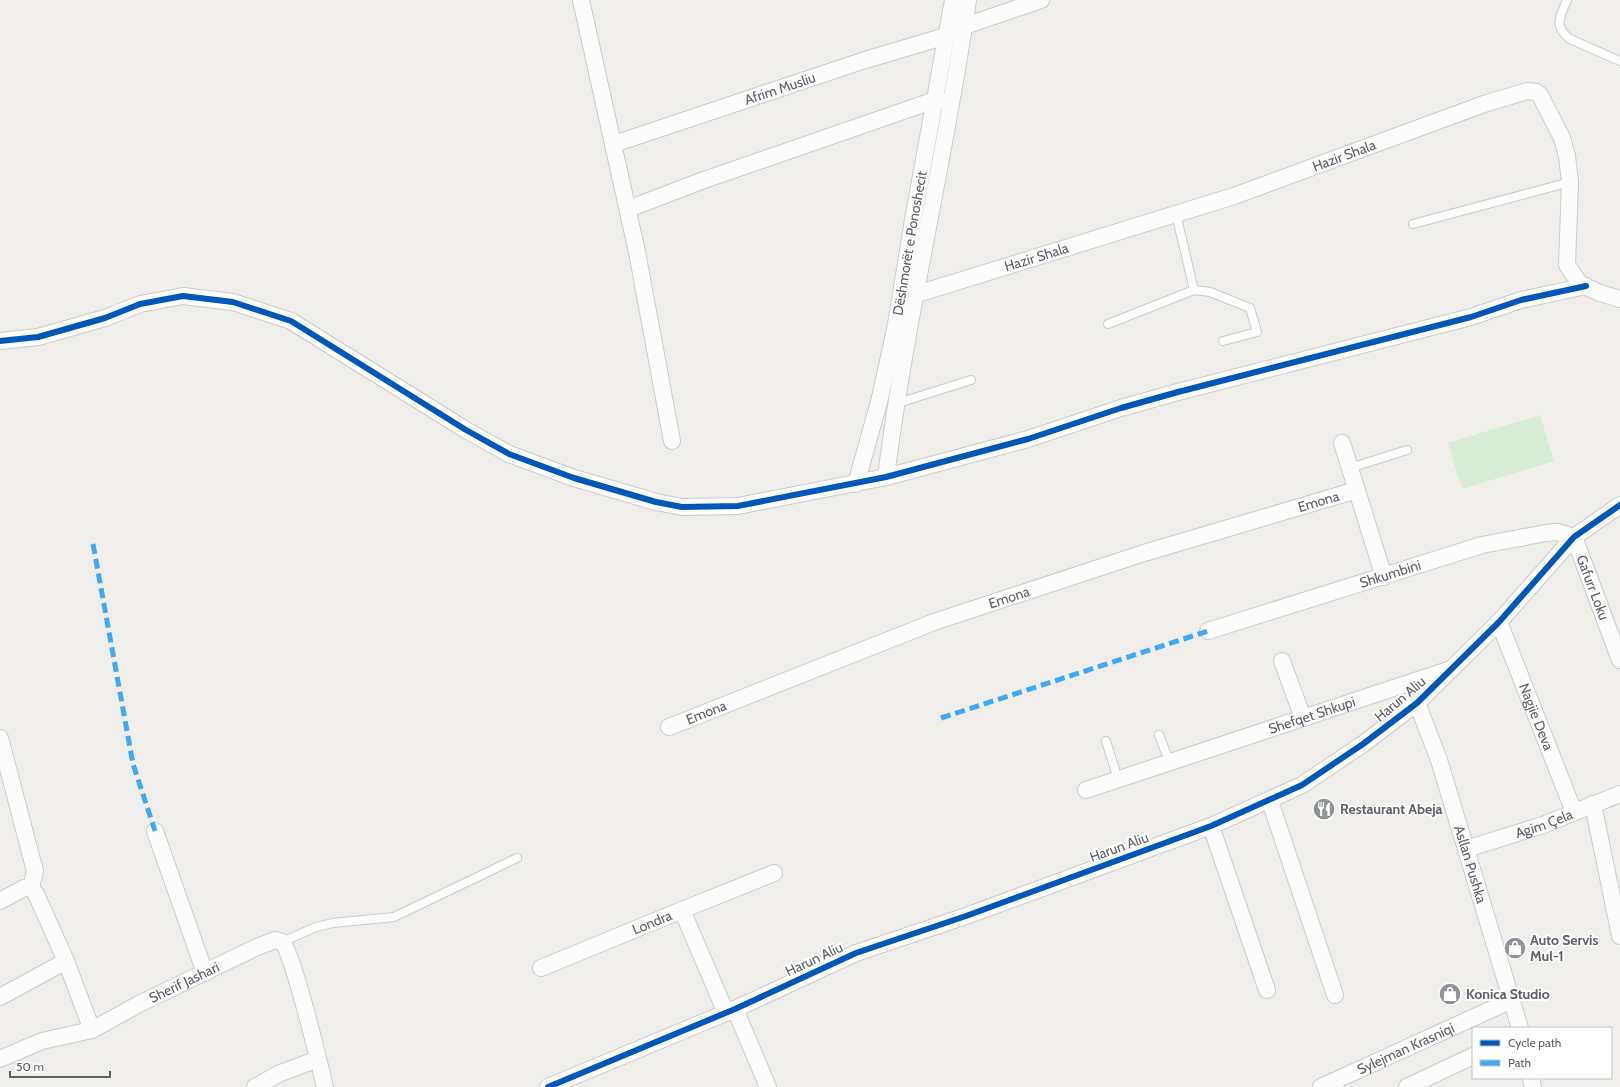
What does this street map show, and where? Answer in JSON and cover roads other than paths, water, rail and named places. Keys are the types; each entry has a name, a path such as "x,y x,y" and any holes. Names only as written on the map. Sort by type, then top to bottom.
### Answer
{"street":[{"path":"581,0 628,209 672,441"},
{"name":"Dëshmorët e Ponoshecit","path":"886,477 895,404 897,355 935,100 953,0"},
{"name":"Dëshmorët e Ponoshecit","path":"856,484 916,294 968,0"},
{"name":"Afrim Musliu","path":"614,144 947,34 964,26 1042,0"},
{"name":"Hazir Shala","path":"916,294 1234,196 1484,104 1527,90 1536,92 1540,95 1562,138 1567,156 1570,182 1567,265 1580,284 1620,299"},
{"path":"628,209 704,180 935,100 951,101"},
{"path":"0,341 10,341 52,334 105,318 140,304 176,297 183,296 233,302 290,321 466,430 509,454 574,478 656,502 682,507 738,506 886,477 1028,439 1121,408 1178,392 1471,317 1521,300 1586,286"},
{"name":"Emona","path":"1342,442 1384,577"},
{"name":"Emona","path":"669,727 934,622 1144,553 1356,490"},
{"name":"Harun Aliu","path":"548,1087 731,1011 856,953 966,916 1211,826 1270,801 1302,785 1363,744 1417,703 1454,669 1499,622 1574,537 1620,504"},
{"name":"Shkumbini","path":"1208,631 1482,545 1557,532 1574,537"},
{"name":"Gafurr Loku","path":"1574,537 1620,660"},
{"name":"Nagjie Deva","path":"1499,622 1574,812"},
{"path":"1282,661 1303,718"},
{"name":"Shefqet Shkupi","path":"1086,790 1454,669"},
{"name":"Asllan Pushka","path":"1417,703 1439,760 1520,1027"},
{"path":"0,738 35,871 31,888"},
{"name":"Agim Çela","path":"1466,849 1543,825 1620,794"},
{"path":"1270,801 1335,995"},
{"path":"1593,804 1620,936"},
{"path":"1211,826 1267,990"},
{"path":"155,831 205,973"},
{"path":"682,910 774,873"},
{"path":"0,901 24,888 31,888"},
{"path":"31,888 36,894 66,961 92,1030"},
{"name":"Londra","path":"541,968 682,910 731,1011"},
{"name":"Sherif Jashari","path":"0,1059 42,1041 92,1030 139,1004 257,947 275,940 282,942"},
{"path":"282,942 286,947 325,1087"},
{"path":"0,997 66,961"},
{"name":"Sylejman Krasniqi","path":"1321,1087 1512,1000"},
{"path":"731,1011 768,1087"},
{"path":"1407,1087 1472,1056"},
{"path":"255,1087 284,1072 318,1059"}],"lane":[{"path":"1566,0 1559,22 1560,29 1564,35 1570,40 1620,61"},
{"path":"1413,224 1570,182"},
{"path":"1176,214 1194,290"},
{"path":"1108,324 1194,290 1217,294 1250,308 1257,332 1224,341"},
{"path":"895,404 970,380"},
{"path":"1350,468 1408,450"},
{"path":"1159,735 1170,763"},
{"path":"1106,741 1118,779"},
{"path":"282,942 316,927 333,923 394,917 517,858"}],"place":[{"name":"Restaurant Abeja","path":"1324,809"},
{"name":"Auto Servis Mul-1","path":"1515,948"},
{"name":"Konica Studio","path":"1450,994"}]}
